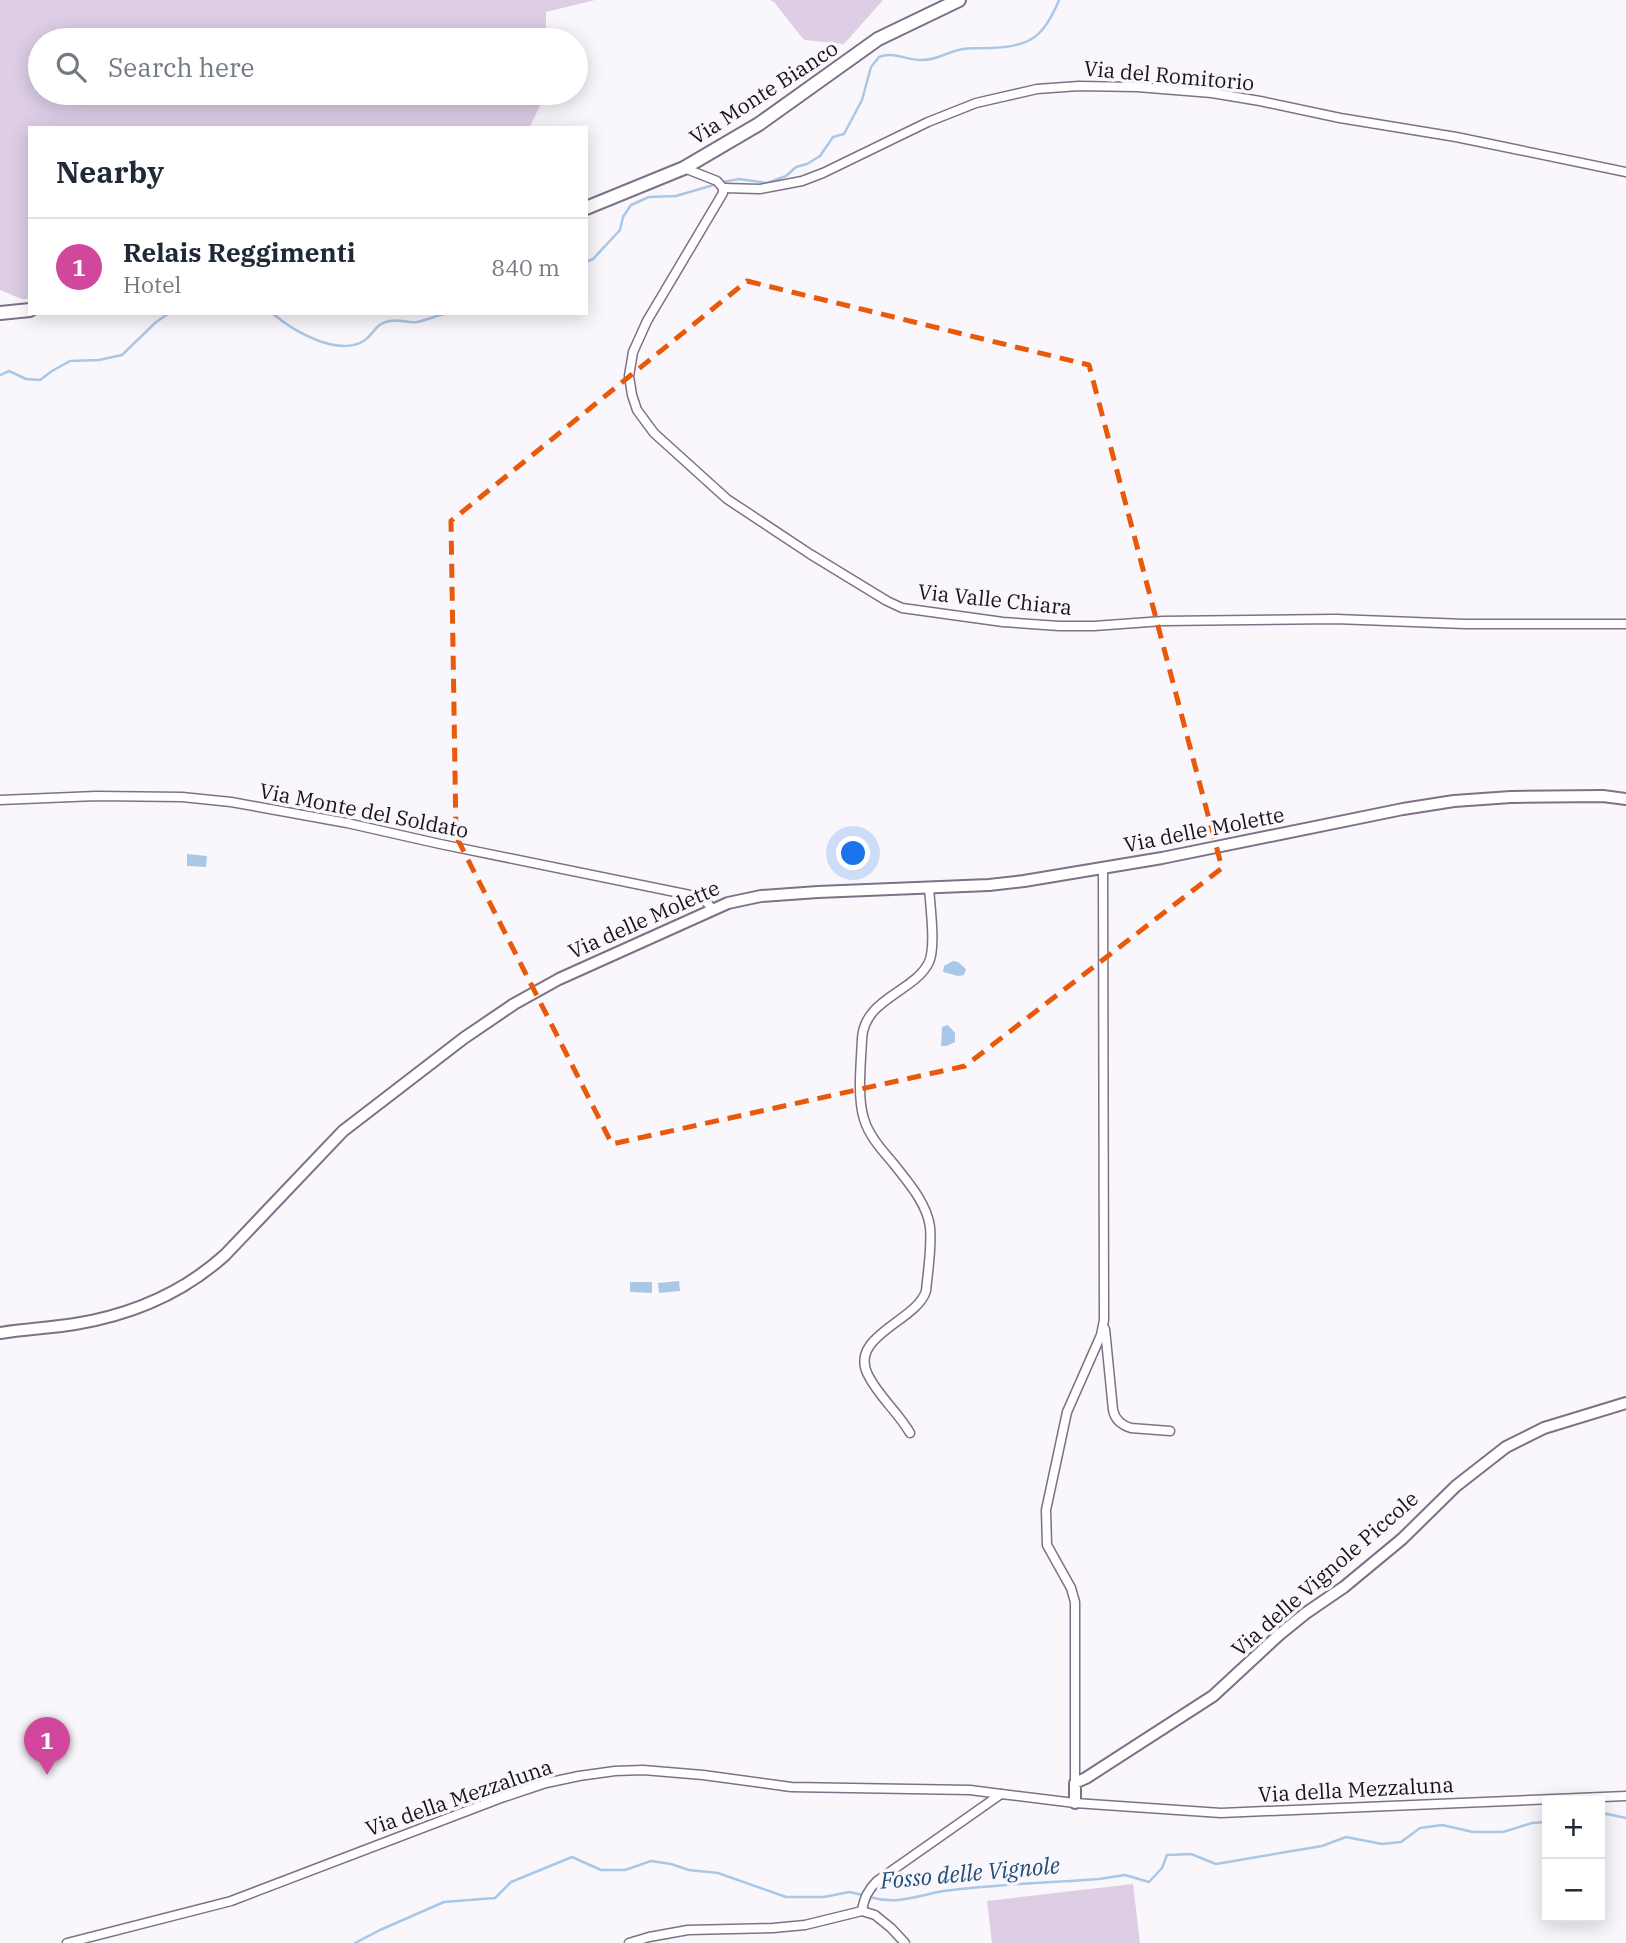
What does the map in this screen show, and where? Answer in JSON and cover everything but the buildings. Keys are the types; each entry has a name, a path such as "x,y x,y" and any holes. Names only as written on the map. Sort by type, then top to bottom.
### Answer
{"main road":[{"name":"Via Monte Bianco","path":"588,207 684,168 759,124 878,39 959,0"},
{"path":"0,313 28,310"}],"street":[{"name":"Via del Romitorio","path":"723,188 760,189 802,181 928,122 976,103 1037,89 1079,86 1212,93 1626,172"},
{"path":"684,168 717,181 723,188"},
{"name":"Via Valle Chiara","path":"723,188 721,198 637,342 629,376 637,410 660,439 727,499 892,604 912,610 1059,626 1336,618 1465,624 1626,624"},
{"name":"Via Monte del Soldato","path":"0,800 182,796 230,802 347,823 690,895 705,901 712,909"},
{"name":"Via delle Molette","path":"0,1333 79,1324 107,1317 140,1307 187,1285 225,1255 343,1131 464,1038 514,1004 559,979 728,903 761,896 1007,883 1103,869 1444,803 1511,797 1603,796 1626,799"},
{"path":"1103,869 1104,1312 1108,1364 1115,1416 1120,1423 1131,1428 1170,1431"},
{"path":"910,1433 901,1417 869,1378 865,1369 865,1358 871,1343 923,1299 926,1291 930,1225 917,1196 865,1123 861,1101 862,1048 864,1025 870,1014 922,972 929,961 932,950 929,887"},
{"path":"1075,1803 1075,1602 1071,1588 1047,1545 1046,1510 1065,1420 1101,1335 1104,1312"},
{"name":"Via delle Vignole Piccole","path":"1075,1783 1213,1696 1280,1634 1402,1539 1456,1486 1506,1447 1544,1428 1626,1403"},
{"name":"Via della Mezzaluna","path":"66,1943 231,1901 501,1798 546,1783 615,1770 669,1772 791,1787 970,1790 1075,1803 1221,1813 1626,1796"},
{"path":"862,1911 864,1899 877,1881 1001,1794"},
{"path":"629,1943 688,1930 773,1928 805,1924 862,1911 874,1915 905,1943"}],"highlighted area":[{"path":"747,281 1089,365 1222,868 965,1066 612,1144 456,836 451,521"}],"shaded area":[{"path":"0,0 595,0 546,12 546,28 28,28 28,105 540,105 530,126 28,126 28,299 0,290"},
{"path":"770,0 883,0 844,44 804,40"},
{"path":"1133,1884 1140,1943 992,1943 987,1901"}],"water":[{"path":"187,854 207,856 206,867 187,866"},
{"path":"953,961 966,969 964,975 943,972 944,966"},
{"path":"948,1025 955,1033 955,1042 941,1046 942,1027"},
{"path":"679,1281 680,1291 659,1293 658,1283"},
{"path":"630,1282 652,1282 652,1293 630,1292"}],"waterway":[{"path":"723,182 739,179 767,183 786,176 796,167 820,156 833,137 844,134 862,100 871,67 879,57 894,55 927,60 963,49 1016,45 1034,38 1041,31 1059,0"},
{"path":"588,261 620,230 623,217 631,205 649,197 676,196 717,184"},
{"path":"0,375 9,371 26,379 40,380 70,361 99,360 122,355 166,315"},
{"path":"275,315 304,334 342,346 365,340 385,322 417,322 441,315"},
{"name":"Fosso delle Vignole","path":"1605,1814 1626,1818"},
{"name":"Fosso delle Vignole","path":"869,1897 898,1900 943,1891 1125,1875 1149,1882 1162,1868 1167,1855 1191,1854 1216,1864 1322,1846 1346,1837 1382,1844 1401,1842 1420,1828 1442,1825 1473,1832 1503,1832 1542,1822"},
{"name":"Fosso delle Vignole","path":"355,1943 444,1902 495,1898 511,1882 572,1857 601,1870 625,1870 651,1861 671,1864 689,1870 718,1873 786,1897 824,1897 849,1892 863,1895"}],"place":[{"name":"Relais Reggimenti","path":"47,1775"}]}
